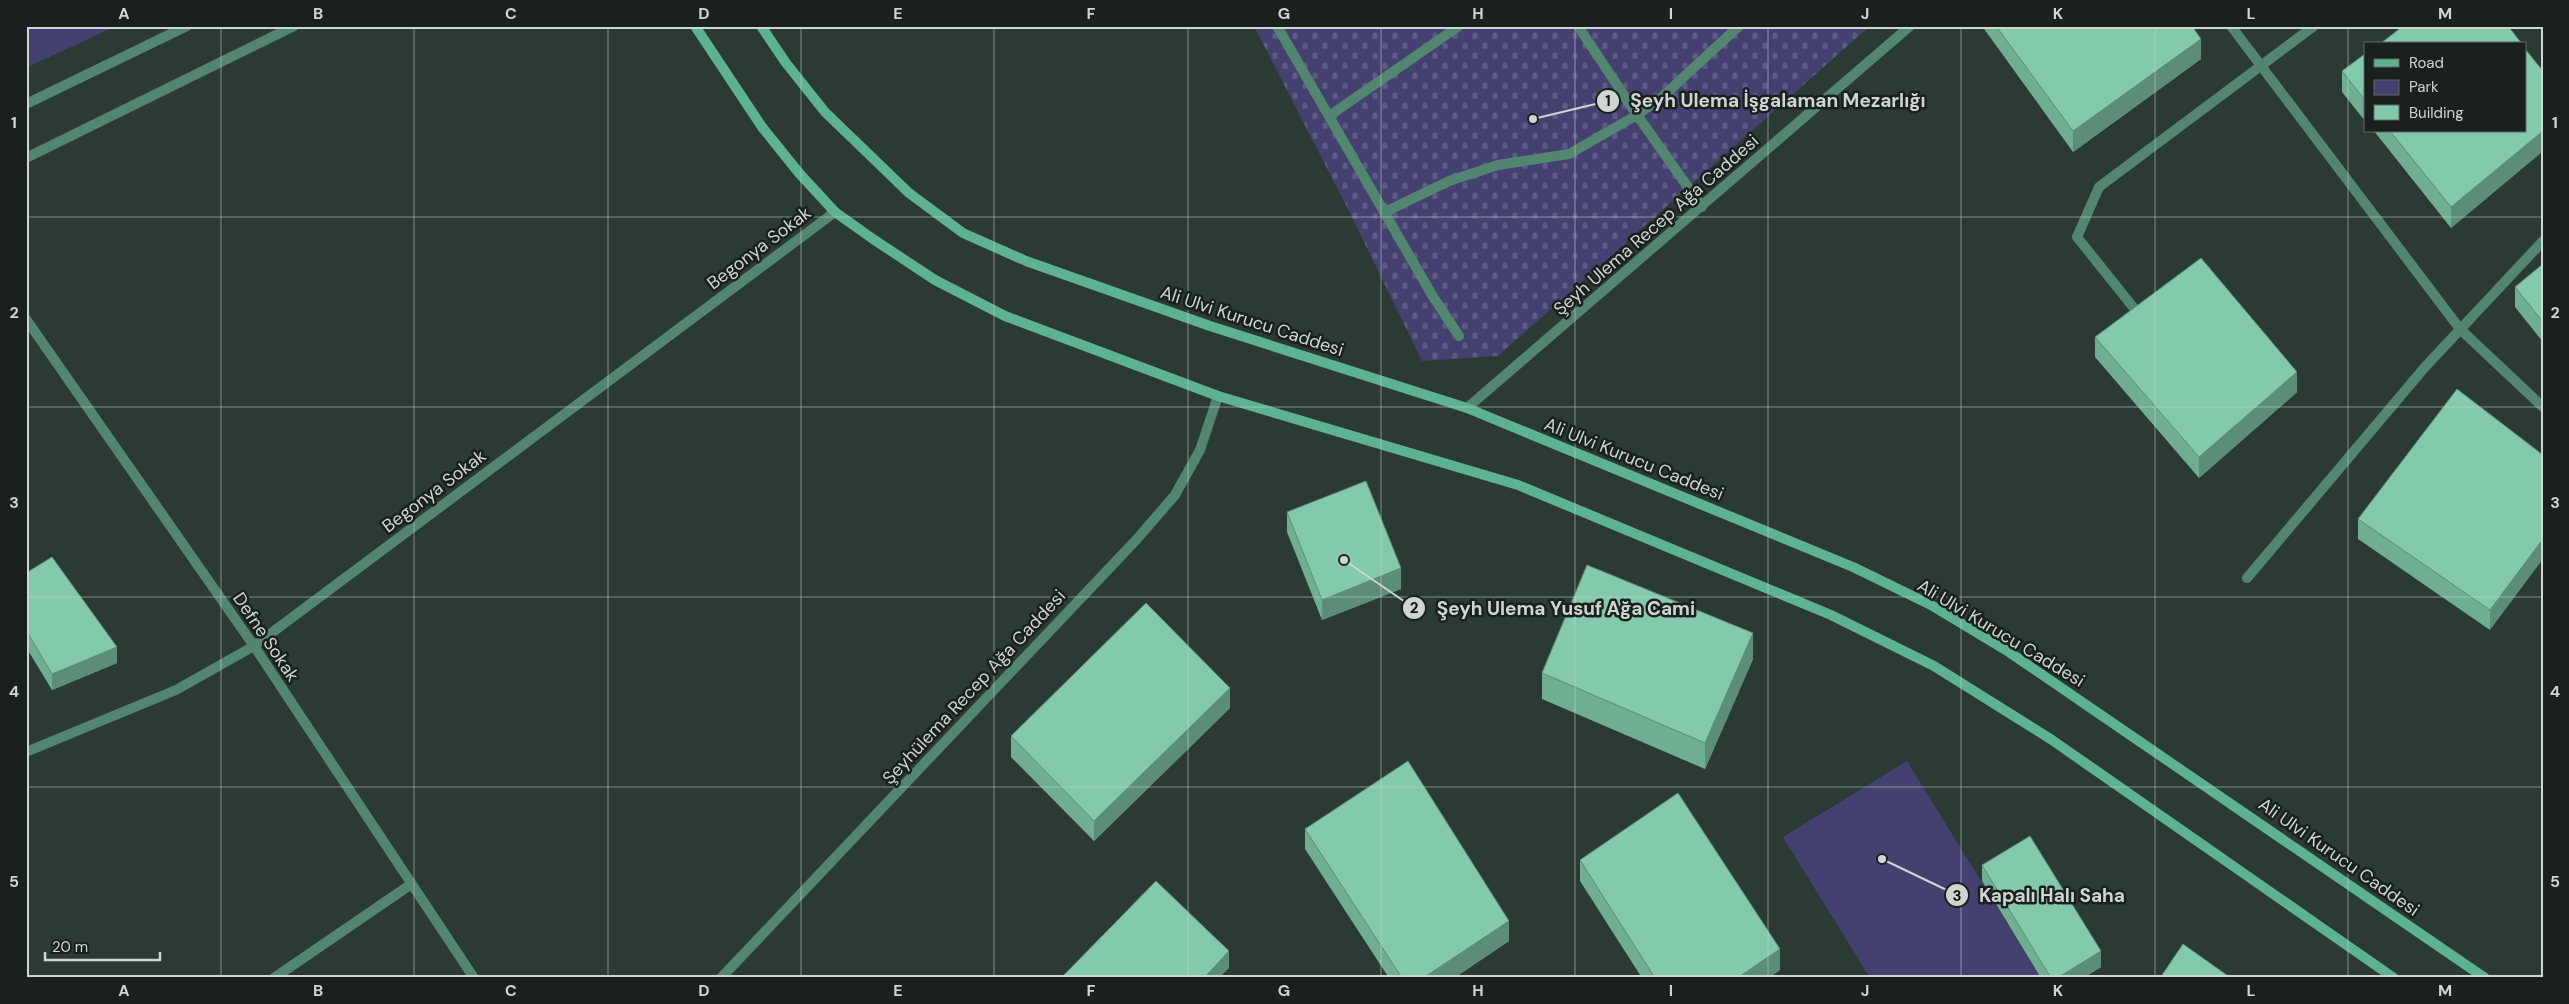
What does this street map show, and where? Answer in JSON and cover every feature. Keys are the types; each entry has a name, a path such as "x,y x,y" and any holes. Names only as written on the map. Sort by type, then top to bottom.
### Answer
{"main road":[{"path":"694,26 762,127 799,173 835,212 872,240 935,280 1005,316 1218,396 1518,485 1831,615 1934,666 2052,740 2394,978"},
{"name":"Ali Ulvi Kurucu Caddesi","path":"761,26 786,63 825,112 909,193 963,233 1026,261 1191,320 1468,408 1852,567 1931,605 2017,658 2485,978"}],"street":[{"path":"26,104 187,26"},
{"path":"26,158 294,26"},
{"path":"1277,26 1432,295 1459,336"},
{"path":"1329,116 1459,26"},
{"path":"1578,26 1637,115 1702,207"},
{"path":"1384,212 1449,181 1490,168 1568,154 1637,115 1661,98 1739,26"},
{"name":"Şeyh Ulema Recep Ağa Caddesi","path":"1468,408 1910,26"},
{"path":"2231,26 2460,328 2543,407"},
{"path":"2137,312 2077,237 2098,188 2314,26"},
{"name":"Begonya Sokak","path":"26,752 176,690 254,646 835,212"},
{"path":"2247,578 2425,367 2543,241"},
{"name":"Defne Sokak","path":"26,319 254,646 410,885 474,978"},
{"name":"Şeyhülema Recep Ağa Caddesi","path":"720,978 1130,546 1174,495 1200,450 1218,396"},
{"path":"274,978 410,885"}],"green space":[{"path":"26,26 116,26 26,68"},
{"path":"1254,26 1870,26 1498,356 1422,361 1350,213"},
{"path":"1907,761 2041,978 1870,978 1783,837"}],"building":[{"path":"1996,26 2192,26 2201,39 2073,131"},
{"path":"2403,26 2508,26 2520,42 2383,42"},
{"path":"2526,50 2543,71 2543,131 2451,207 2391,132 2526,132"},
{"path":"2364,55 2364,99 2342,71"},
{"path":"2201,258 2297,372 2199,457 2095,337"},
{"path":"2543,264 2543,322 2515,287"},
{"path":"2457,389 2543,455 2543,539 2490,610 2358,519"},
{"path":"1366,481 1401,568 1322,600 1287,512"},
{"path":"52,557 117,647 52,674 26,630 26,573"},
{"path":"1587,565 1753,633 1705,743 1542,673"},
{"path":"1146,603 1230,688 1094,821 1011,736"},
{"path":"1408,761 1509,921 1423,978 1402,978 1305,829"},
{"path":"1678,793 1780,949 1737,978 1655,978 1580,860"},
{"path":"2030,836 2101,951 2057,978 2051,978 1982,865"},
{"path":"1156,881 1229,951 1204,978 1061,978"},
{"path":"2183,944 2231,978 2160,978"}],"place":[{"name":"Şeyh Ulema İşgalaman Mezarlığı","path":"1533,119"},
{"name":"Şeyh Ulema Yusuf Ağa Cami","path":"1344,560"},
{"name":"Kapalı Halı Saha","path":"1882,859"}]}
